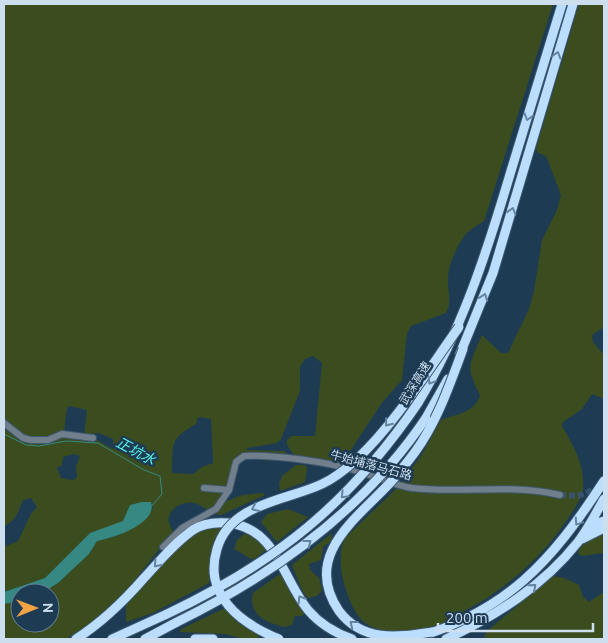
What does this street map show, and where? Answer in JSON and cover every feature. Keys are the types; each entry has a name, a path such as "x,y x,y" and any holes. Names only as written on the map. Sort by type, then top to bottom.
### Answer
{"highway":[{"name":"武深高速","path":"112,639 239,578 311,526 364,475 392,441 440,368 459,327 487,251 562,4"},
{"name":"武深高速","path":"145,639 260,577 332,523 384,474 407,446 426,418 439,398 463,349 498,258 573,4"},
{"path":"279,639 242,618 221,594 216,582 214,562 224,534 236,520 250,510 324,483 357,459 415,389 459,327"},
{"path":"432,632 391,638 376,636 357,628 340,613 335,605 328,584 328,565 341,533 388,486 415,452 449,389 463,349"},
{"path":"412,639 480,611 527,578 569,534 604,481"},
{"path":"578,541 604,499"},
{"path":"446,639 512,604 541,580 594,524 604,521"},
{"path":"76,639 116,607 187,534 203,525 223,522 250,528 262,537 272,549 308,610 323,624 352,639"},
{"path":"578,541 592,532 604,528"},
{"path":"195,639 213,639"}],"street":[{"path":"4,423 23,438 32,440 48,440 57,434 93,438"},
{"name":"牛始埔落马石路","path":"164,547 182,528 216,509 229,490 236,462 239,458 248,456 325,463 411,488 520,489 544,491 560,495"},
{"path":"204,488 229,490"}],"shaded area":[{"path":"4,4 553,4 484,221 465,235 451,262 448,274 449,304 446,313 411,326 407,334 402,380 381,404 347,456 340,462 294,455 287,445 287,440 291,436 315,436 322,363 313,356 305,359 300,367 300,391 281,439 277,443 247,448 247,450 284,451 287,454 286,457 267,461 240,455 229,477 224,502 242,495 263,493 265,495 221,515 192,503 175,507 168,520 173,532 130,586 92,624 66,639 4,639 4,604 10,603 10,633 60,633 60,583 58,583 89,554 97,541 120,535 153,508 151,502 128,512 123,521 118,524 90,533 45,578 30,583 10,583 10,590 4,592 4,547 18,541 31,514 37,507 31,498 23,500 14,519 4,526","holes":["69,406 87,410 84,435 64,432 67,408","198,417 211,419 213,463 202,467 193,474 172,473 174,443 181,434 196,424","99,433 113,439 113,449 95,439 92,434","74,454 80,456 76,466 77,477 73,480 61,478 57,468 62,465 63,457"]},
{"path":"579,4 604,4 604,327 592,335 593,342 604,355 604,399 592,394 582,409 563,422 562,426 580,464 583,481 582,494 567,520 544,550 516,576 486,598 429,630 392,631 374,628 361,619 351,604 347,593 341,565 341,551 345,538 396,489 421,456 441,420 464,412 478,401 480,395 472,377 470,365 482,335 501,353 508,353 529,309 534,291 542,240 557,210 561,195 546,156 538,153 536,149"},
{"path":"296,465 305,465 307,468 305,482 280,491 279,483 283,475"},
{"path":"151,502 151,510 148,517 133,529 97,541 89,554 58,583 30,583 45,578 90,533 123,521 130,505"},
{"path":"288,509 308,517 277,542 261,522 267,514"},
{"path":"220,527 221,529 214,540 210,559 209,583 153,613 126,622 126,605 175,549 186,540 212,528"},
{"path":"246,533 253,536 267,549 253,560 234,549 237,540"},
{"path":"332,533 331,541 323,547 321,560 309,564 310,570 319,578 322,590 317,596 308,598 303,592 292,565"},
{"path":"604,534 604,553 581,556 578,553 588,540"},
{"path":"281,573 292,596 305,613 302,616 295,616 292,625 285,627 260,617 253,607 252,601 253,593"},
{"path":"553,576 564,578 579,585 583,597 589,602 604,592 604,639 483,639 487,631"},
{"path":"10,590 10,603 4,604 4,592"},
{"path":"225,608 240,624 259,635 258,639 244,639 225,634 180,632 181,629"}],"waterway":[{"name":"正坑水","path":"4,434 26,445 39,446 66,441 98,443 144,470 160,476 162,494 151,507"}],"tunnel":[{"path":"560,495 578,496 598,488"}]}
